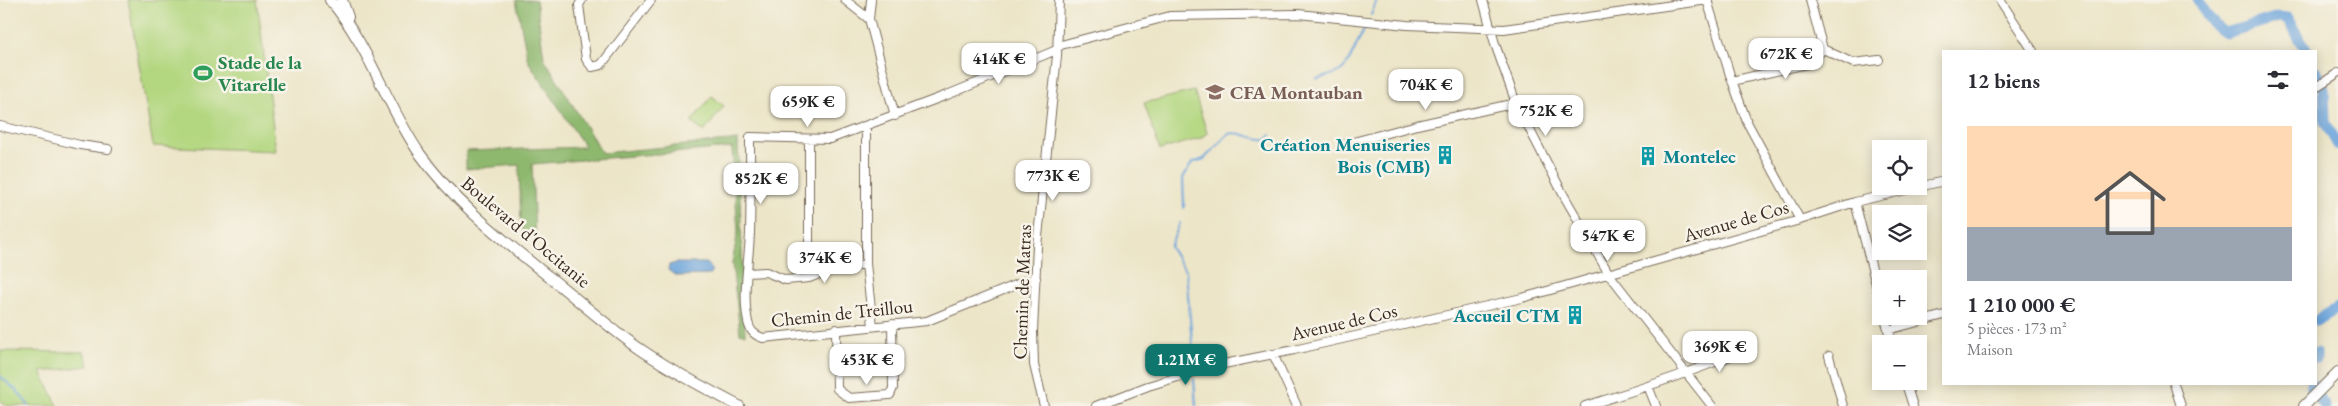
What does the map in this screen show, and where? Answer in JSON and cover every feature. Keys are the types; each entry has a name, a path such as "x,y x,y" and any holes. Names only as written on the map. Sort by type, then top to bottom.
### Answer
{"main road":[{"name":"Boulevard d'Occitanie","path":"330,0 351,28 409,136 429,166 456,198 494,232 642,351 682,376 739,406"},
{"name":"Boulevard d'Occitanie","path":"342,0 351,28"},
{"path":"2308,403 2338,372"}],"street":[{"path":"582,0 579,5 586,59 592,67 597,68 652,0"},
{"path":"845,0 869,19"},
{"path":"871,0 869,19 894,116"},
{"name":"Chemin de Matras","path":"1044,406 1032,352 1036,278 1057,48 1059,0"},
{"path":"1483,0 1516,103 1563,194 1609,274 1712,406"},
{"path":"809,278 809,140 830,139 894,116 1061,45 1170,16 1298,14 1408,25 1492,30 1708,0 1732,81 1747,122 1800,220"},
{"path":"1810,0 1823,49"},
{"path":"2000,0 2032,50"},
{"path":"1823,49 1853,63 1879,60"},
{"path":"1732,81 1811,63 1823,49"},
{"path":"2317,86 2338,73"},
{"path":"1342,145 1417,125 1516,103"},
{"path":"0,126 80,145 108,149"},
{"path":"866,126 866,264 873,326"},
{"name":"Chemin de Treillou","path":"809,140 750,136 750,233 747,273 748,322 756,336 763,338 927,321 1036,278"},
{"name":"Avenue de Cos","path":"1096,406 1180,376 1522,298 1800,220 1855,202 1942,181"},
{"path":"1855,202 1872,270"},
{"path":"747,273 766,272 786,280 809,278 834,268 866,264"},
{"path":"1888,330 1942,316"},
{"path":"836,329 837,388 849,398 882,396 890,395 893,388 892,324"},
{"path":"1887,325 1890,335"},
{"path":"1585,406 1686,372 1693,372 1748,349"},
{"path":"1273,354 1297,406"},
{"path":"1829,356 1843,406"},
{"path":"2174,385 2180,406"},
{"path":"1648,386 1656,406"},
{"path":"1908,390 1914,406"}],"green space":[{"name":"Stade de la Vitarelle","path":"128,0 257,0 276,151 153,146"},
{"path":"516,0 536,0 544,58 602,153 738,140 745,335 740,333 732,263 738,231 732,148 532,164 535,239 521,228 519,165 466,169 466,151 585,147 528,61"},
{"path":"1194,91 1207,133 1201,138 1160,150 1144,103"},
{"path":"712,96 724,106 704,132 691,122"},
{"path":"0,351 84,352 89,366 41,372 58,406 6,406 0,401"}],"water":[{"path":"676,263 706,263 712,270 709,275 676,276 668,270 669,265"}],"waterway":[{"path":"1371,15 1377,0"},
{"path":"2198,0 2213,24 2226,33 2278,17 2287,18 2306,50"},
{"path":"1317,79 1334,74 1344,68 1367,26"},
{"path":"2317,73 2324,89 2325,122 2338,145"},
{"path":"1184,208 1183,178 1192,163 1204,159 1228,134 1238,133 1262,139 1267,139 1271,135"},
{"path":"1180,223 1170,247 1186,272 1194,365"},
{"path":"2317,320 2338,308"},
{"path":"0,376 18,392 29,406"},
{"path":"1194,379 1196,406"},
{"path":"2312,385 2312,389 2325,406"}],"place":[{"name":"Stade de la Vitarelle","path":"203,73"},
{"name":"CFA Montauban","path":"1215,92"},
{"name":"Création Menuiseries Bois (CMB)","path":"1445,155"},
{"name":"Montelec","path":"1648,156"},
{"name":"Accueil CTM","path":"1575,315"}]}
